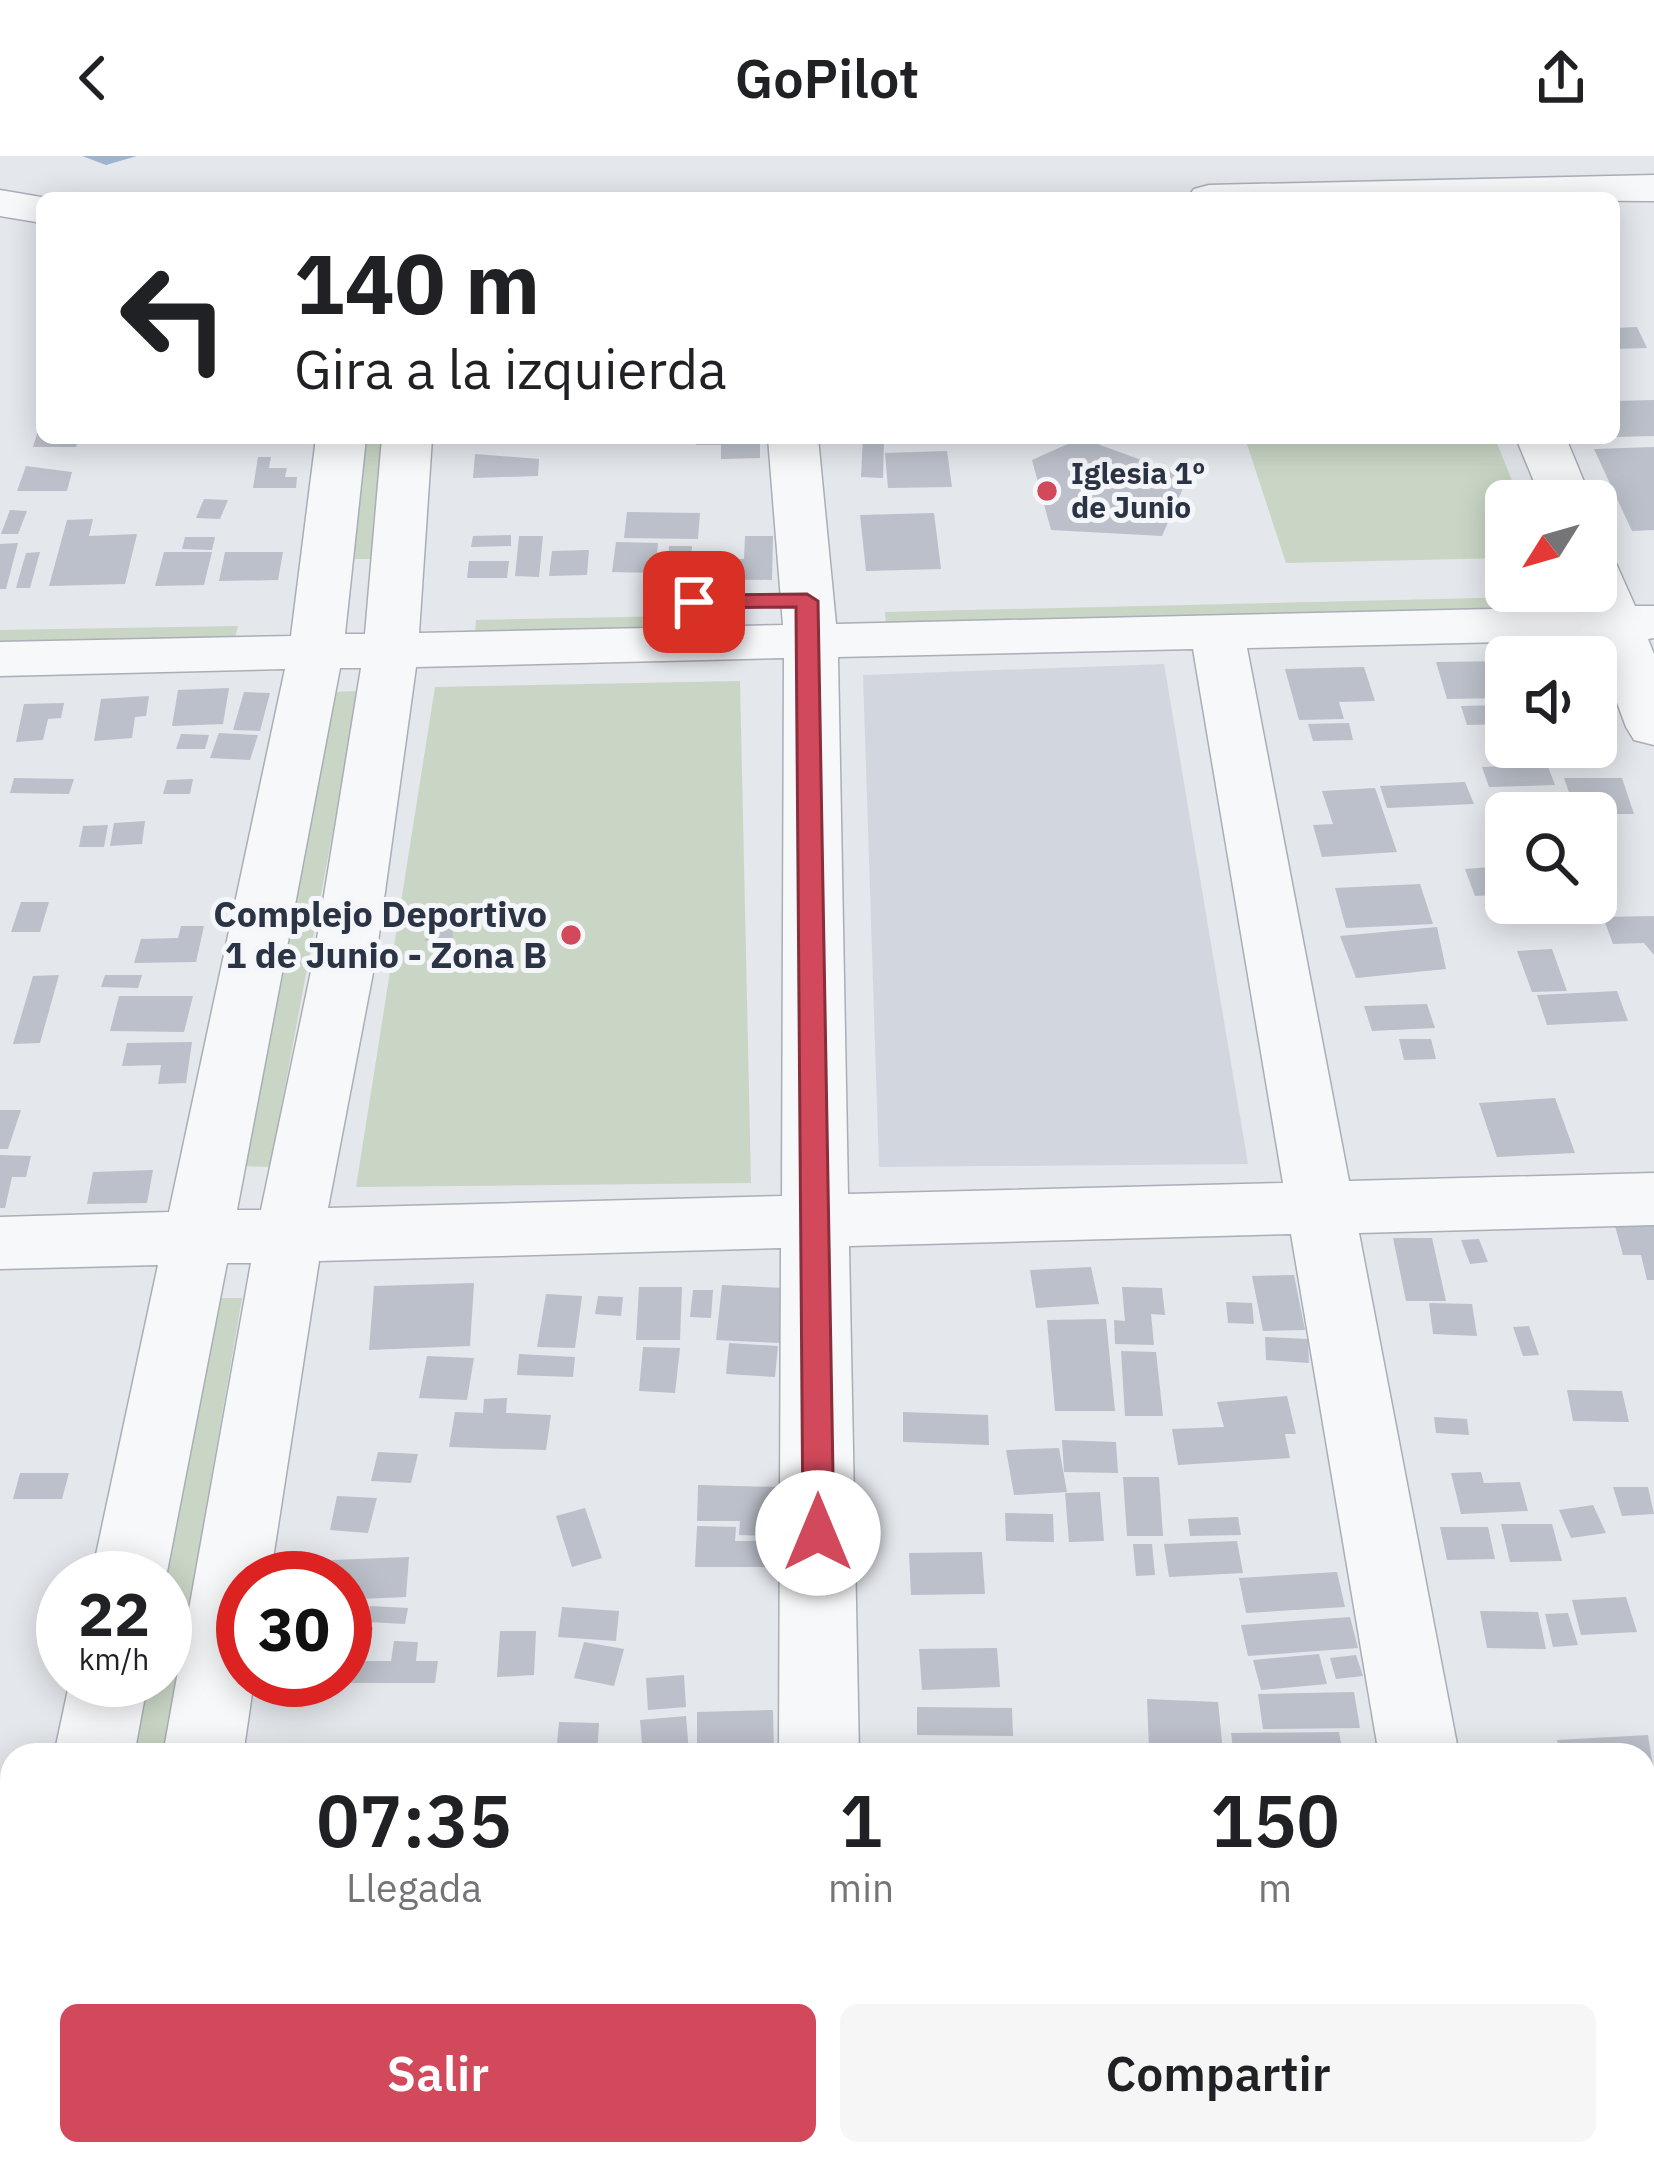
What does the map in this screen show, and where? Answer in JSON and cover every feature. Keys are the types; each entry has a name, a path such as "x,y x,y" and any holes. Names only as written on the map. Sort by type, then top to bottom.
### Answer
{"street":[{"path":"1294,192 1435,182 1654,188"},
{"path":"0,202 36,208"},
{"path":"134,1551 318,629 340,444"},
{"path":"205,1743 290,1232 345,957 392,628 407,444"},
{"path":"794,444 809,622 819,1743"},
{"path":"1543,444 1558,480"},
{"path":"1617,594 1654,580"},
{"path":"809,622 1485,585"},
{"path":"0,615 318,629 809,622 1217,632 1485,608"},
{"path":"1617,612 1654,727"},
{"path":"0,659 318,629"},
{"path":"1217,632 1417,1743"},
{"path":"0,1243 1654,1199"},
{"path":"96,1743 104,1707"}],"shaded area":[{"path":"1164,664 1248,1164 879,1167 863,675"}],"green space":[{"path":"363,444 388,444 379,559 353,559"},
{"path":"1247,444 1497,444 1512,480 1485,480 1485,558 1286,563"},
{"path":"1485,598 1485,612 886,626 885,612"},
{"path":"728,615 728,631 475,636 476,620"},
{"path":"238,626 234,641 0,645 0,630"},
{"name":"Complejo Deportivo 1 de Junio - Zona B","path":"740,681 751,1183 356,1187 435,687"},
{"path":"359,691 270,1167 237,1166 331,692"},
{"path":"209,1298 242,1298 192,1591 192,1551 169,1551"},
{"path":"135,1707 172,1707 166,1743 128,1743"}],"building":[{"path":"1637,327 1647,348 1620,349 1620,328"},
{"path":"1654,400 1654,436 1620,437 1620,401"},
{"path":"36,437 36,444 77,444 76,447 33,447"},
{"path":"760,444 760,458 721,459 721,445 696,445"},
{"path":"863,444 884,444 883,478 861,477"},
{"path":"1068,444 1097,444 1188,477 1162,536 1051,530 1032,460"},
{"path":"1654,447 1654,530 1632,531 1617,499 1617,480 1608,480 1594,449"},
{"path":"947,451 952,487 888,488 885,453"},
{"path":"475,454 539,459 538,476 473,478"},
{"path":"258,457 271,457 269,468 287,468 285,477 297,477 296,488 253,488"},
{"path":"26,466 72,472 67,491 17,491"},
{"path":"204,499 228,500 220,519 196,518"},
{"path":"10,510 27,511 18,534 1,534"},
{"path":"627,512 700,513 698,539 624,538"},
{"path":"934,513 941,569 866,571 860,515"},
{"path":"93,519 89,536 137,534 125,584 49,586 67,520"},
{"path":"511,535 511,546 471,547 473,536"},
{"path":"519,536 543,536 539,577 515,576"},
{"path":"745,536 773,536 772,580 699,579 700,559 744,559"},
{"path":"185,537 215,537 212,550 182,549"},
{"path":"616,542 658,543 655,573 612,572"},
{"path":"18,543 6,589 0,589 0,544"},
{"path":"669,546 692,546 690,574 667,574"},
{"path":"589,550 587,575 549,576 552,551"},
{"path":"40,552 30,588 16,588 26,553"},
{"path":"164,552 212,552 204,585 155,586"},
{"path":"225,552 283,552 278,580 219,581"},
{"path":"469,561 509,561 507,578 467,578"},
{"path":"1485,661 1485,698 1447,699 1436,662"},
{"path":"1364,667 1375,701 1339,702 1344,719 1299,720 1285,669"},
{"path":"229,688 223,724 172,726 178,690"},
{"path":"244,692 270,693 260,731 233,730"},
{"path":"149,696 146,716 135,717 132,738 94,741 101,699"},
{"path":"64,703 61,718 48,719 43,740 16,742 24,704"},
{"path":"1485,705 1485,725 1467,725 1461,706"},
{"path":"1349,723 1353,740 1313,741 1308,724"},
{"path":"219,733 258,735 250,760 210,758"},
{"path":"181,734 209,735 205,749 176,749"},
{"path":"1482,767 1549,768 1555,785 1489,787"},
{"path":"14,778 74,779 69,794 10,793"},
{"path":"1564,778 1622,778 1634,814 1617,814 1617,792 1569,792"},
{"path":"193,779 190,794 163,794 167,780"},
{"path":"1465,782 1474,804 1387,808 1380,786"},
{"path":"1375,788 1397,852 1322,857 1313,825 1333,824 1322,791"},
{"path":"145,821 142,844 110,846 114,823"},
{"path":"108,825 104,847 79,847 83,826"},
{"path":"1485,867 1485,895 1475,896 1465,869"},
{"path":"1420,884 1433,924 1346,928 1335,888"},
{"path":"21,902 49,902 40,932 11,932"},
{"path":"455,913 452,941 425,941 430,914"},
{"path":"1654,916 1654,955 1644,943 1613,944 1606,924 1617,924 1617,917"},
{"path":"181,926 204,926 196,962 134,963 141,939 178,938"},
{"path":"1437,927 1446,969 1356,978 1340,936"},
{"path":"1552,949 1567,991 1532,992 1517,951"},
{"path":"59,975 40,1043 13,1044 33,976"},
{"path":"105,975 142,975 138,988 101,987"},
{"path":"1617,991 1628,1021 1547,1025 1537,995"},
{"path":"119,996 193,996 184,1032 110,1031"},
{"path":"1427,1004 1435,1028 1372,1031 1364,1006"},
{"path":"1399,1039 1431,1039 1436,1059 1404,1060"},
{"path":"192,1042 186,1083 158,1084 161,1065 122,1066 127,1043"},
{"path":"1555,1098 1575,1153 1497,1157 1479,1103"},
{"path":"0,1110 21,1110 8,1149 0,1149"},
{"path":"0,1155 31,1156 26,1177 12,1177 5,1208 0,1208"},
{"path":"153,1170 147,1203 87,1204 93,1172"},
{"path":"1615,1226 1654,1226 1654,1280 1647,1280 1641,1255 1623,1255"},
{"path":"1393,1238 1432,1238 1446,1301 1406,1301"},
{"path":"1479,1239 1488,1262 1470,1264 1461,1240"},
{"path":"1091,1267 1099,1304 1036,1308 1030,1270"},
{"path":"1294,1275 1305,1330 1263,1331 1252,1276"},
{"path":"474,1283 470,1346 369,1350 374,1286"},
{"path":"722,1285 785,1288 780,1343 716,1340"},
{"path":"639,1287 682,1287 680,1340 636,1340"},
{"path":"1122,1287 1162,1288 1165,1315 1151,1314 1154,1345 1115,1344 1114,1320 1125,1321"},
{"path":"693,1290 713,1290 711,1318 690,1317"},
{"path":"546,1294 582,1296 575,1348 537,1347"},
{"path":"598,1296 623,1297 621,1316 595,1314"},
{"path":"1226,1302 1252,1303 1254,1324 1228,1323"},
{"path":"1429,1303 1472,1304 1477,1336 1433,1334"},
{"path":"1106,1319 1115,1411 1055,1411 1047,1320"},
{"path":"1529,1326 1539,1355 1523,1356 1513,1327"},
{"path":"1265,1337 1308,1339 1309,1363 1266,1360"},
{"path":"729,1343 778,1346 775,1377 726,1374"},
{"path":"643,1347 680,1348 675,1393 639,1391"},
{"path":"1121,1351 1156,1352 1163,1416 1125,1416"},
{"path":"519,1354 575,1357 573,1377 517,1375"},
{"path":"427,1356 474,1358 467,1400 419,1398"},
{"path":"1567,1390 1622,1391 1629,1422 1573,1421"},
{"path":"1287,1396 1296,1434 1285,1434 1290,1458 1178,1465 1172,1429 1224,1427 1217,1402"},
{"path":"507,1398 506,1413 551,1415 546,1450 449,1447 455,1412 483,1413 484,1399"},
{"path":"903,1412 988,1415 989,1445 903,1442"},
{"path":"1434,1417 1467,1419 1469,1435 1436,1433"},
{"path":"1062,1440 1116,1442 1118,1473 1064,1472"},
{"path":"1059,1448 1067,1492 1014,1495 1006,1450"},
{"path":"378,1452 418,1454 411,1483 371,1481"},
{"path":"1481,1472 1484,1483 1520,1482 1528,1511 1461,1514 1451,1473"},
{"path":"20,1473 69,1473 62,1499 13,1499"},
{"path":"1123,1477 1159,1477 1163,1536 1127,1536"},
{"path":"698,1485 778,1487 779,1536 739,1535 740,1521 697,1521"},
{"path":"1613,1487 1648,1487 1654,1514 1622,1516"},
{"path":"1100,1492 1104,1541 1069,1542 1065,1493"},
{"path":"337,1496 377,1498 368,1533 330,1530"},
{"path":"1593,1505 1606,1533 1571,1538 1559,1510"},
{"path":"585,1508 602,1558 572,1567 556,1516"},
{"path":"1005,1513 1053,1514 1054,1542 1006,1541"},
{"path":"1238,1517 1241,1535 1190,1536 1188,1519"},
{"path":"1501,1524 1552,1524 1562,1561 1510,1562"},
{"path":"697,1526 736,1527 735,1541 778,1541 777,1567 695,1567"},
{"path":"1440,1527 1488,1527 1495,1559 1447,1560"},
{"path":"1237,1541 1243,1573 1169,1577 1164,1544"},
{"path":"1133,1544 1152,1544 1155,1575 1136,1576"},
{"path":"982,1552 985,1594 911,1595 909,1553"},
{"path":"409,1557 406,1597 372,1598 372,1558"},
{"path":"1337,1572 1345,1607 1246,1613 1239,1578"},
{"path":"1626,1597 1637,1632 1581,1635 1572,1600"},
{"path":"372,1606 408,1608 405,1624 372,1622"},
{"path":"562,1607 619,1611 616,1641 558,1637"},
{"path":"1480,1611 1538,1612 1546,1649 1487,1648"},
{"path":"1568,1613 1578,1645 1553,1647 1545,1614"},
{"path":"1350,1617 1358,1648 1248,1656 1241,1625"},
{"path":"500,1631 536,1631 534,1675 497,1677"},
{"path":"394,1641 418,1642 416,1661 438,1661 435,1683 372,1683 372,1661 391,1661"},
{"path":"584,1642 624,1649 614,1686 574,1678"},
{"path":"997,1648 1000,1687 922,1690 919,1649"},
{"path":"1319,1654 1327,1684 1261,1690 1253,1660"},
{"path":"1356,1655 1363,1676 1336,1679 1330,1658"},
{"path":"684,1675 686,1707 648,1710 646,1678"},
{"path":"1354,1692 1360,1728 1263,1729 1258,1694"},
{"path":"1147,1699 1218,1702 1222,1743 1149,1743"},
{"path":"917,1707 1012,1708 1013,1736 917,1735"},
{"path":"773,1710 774,1743 697,1743 697,1712"},
{"path":"686,1716 688,1743 642,1743 640,1720"},
{"path":"559,1722 599,1723 598,1743 557,1743"},
{"path":"1339,1732 1341,1743 1232,1743 1231,1733"},
{"path":"1648,1735 1649,1743 1558,1743"}],"waterway":[{"path":"88,156 106,161 131,156"}],"place":[{"name":"Iglesia 1º de Junio","path":"1047,491"},
{"name":"Complejo Deportivo 1 de Junio - Zona B","path":"571,935"}],"route":[{"path":"694,602 807,601 818,1533"}]}
